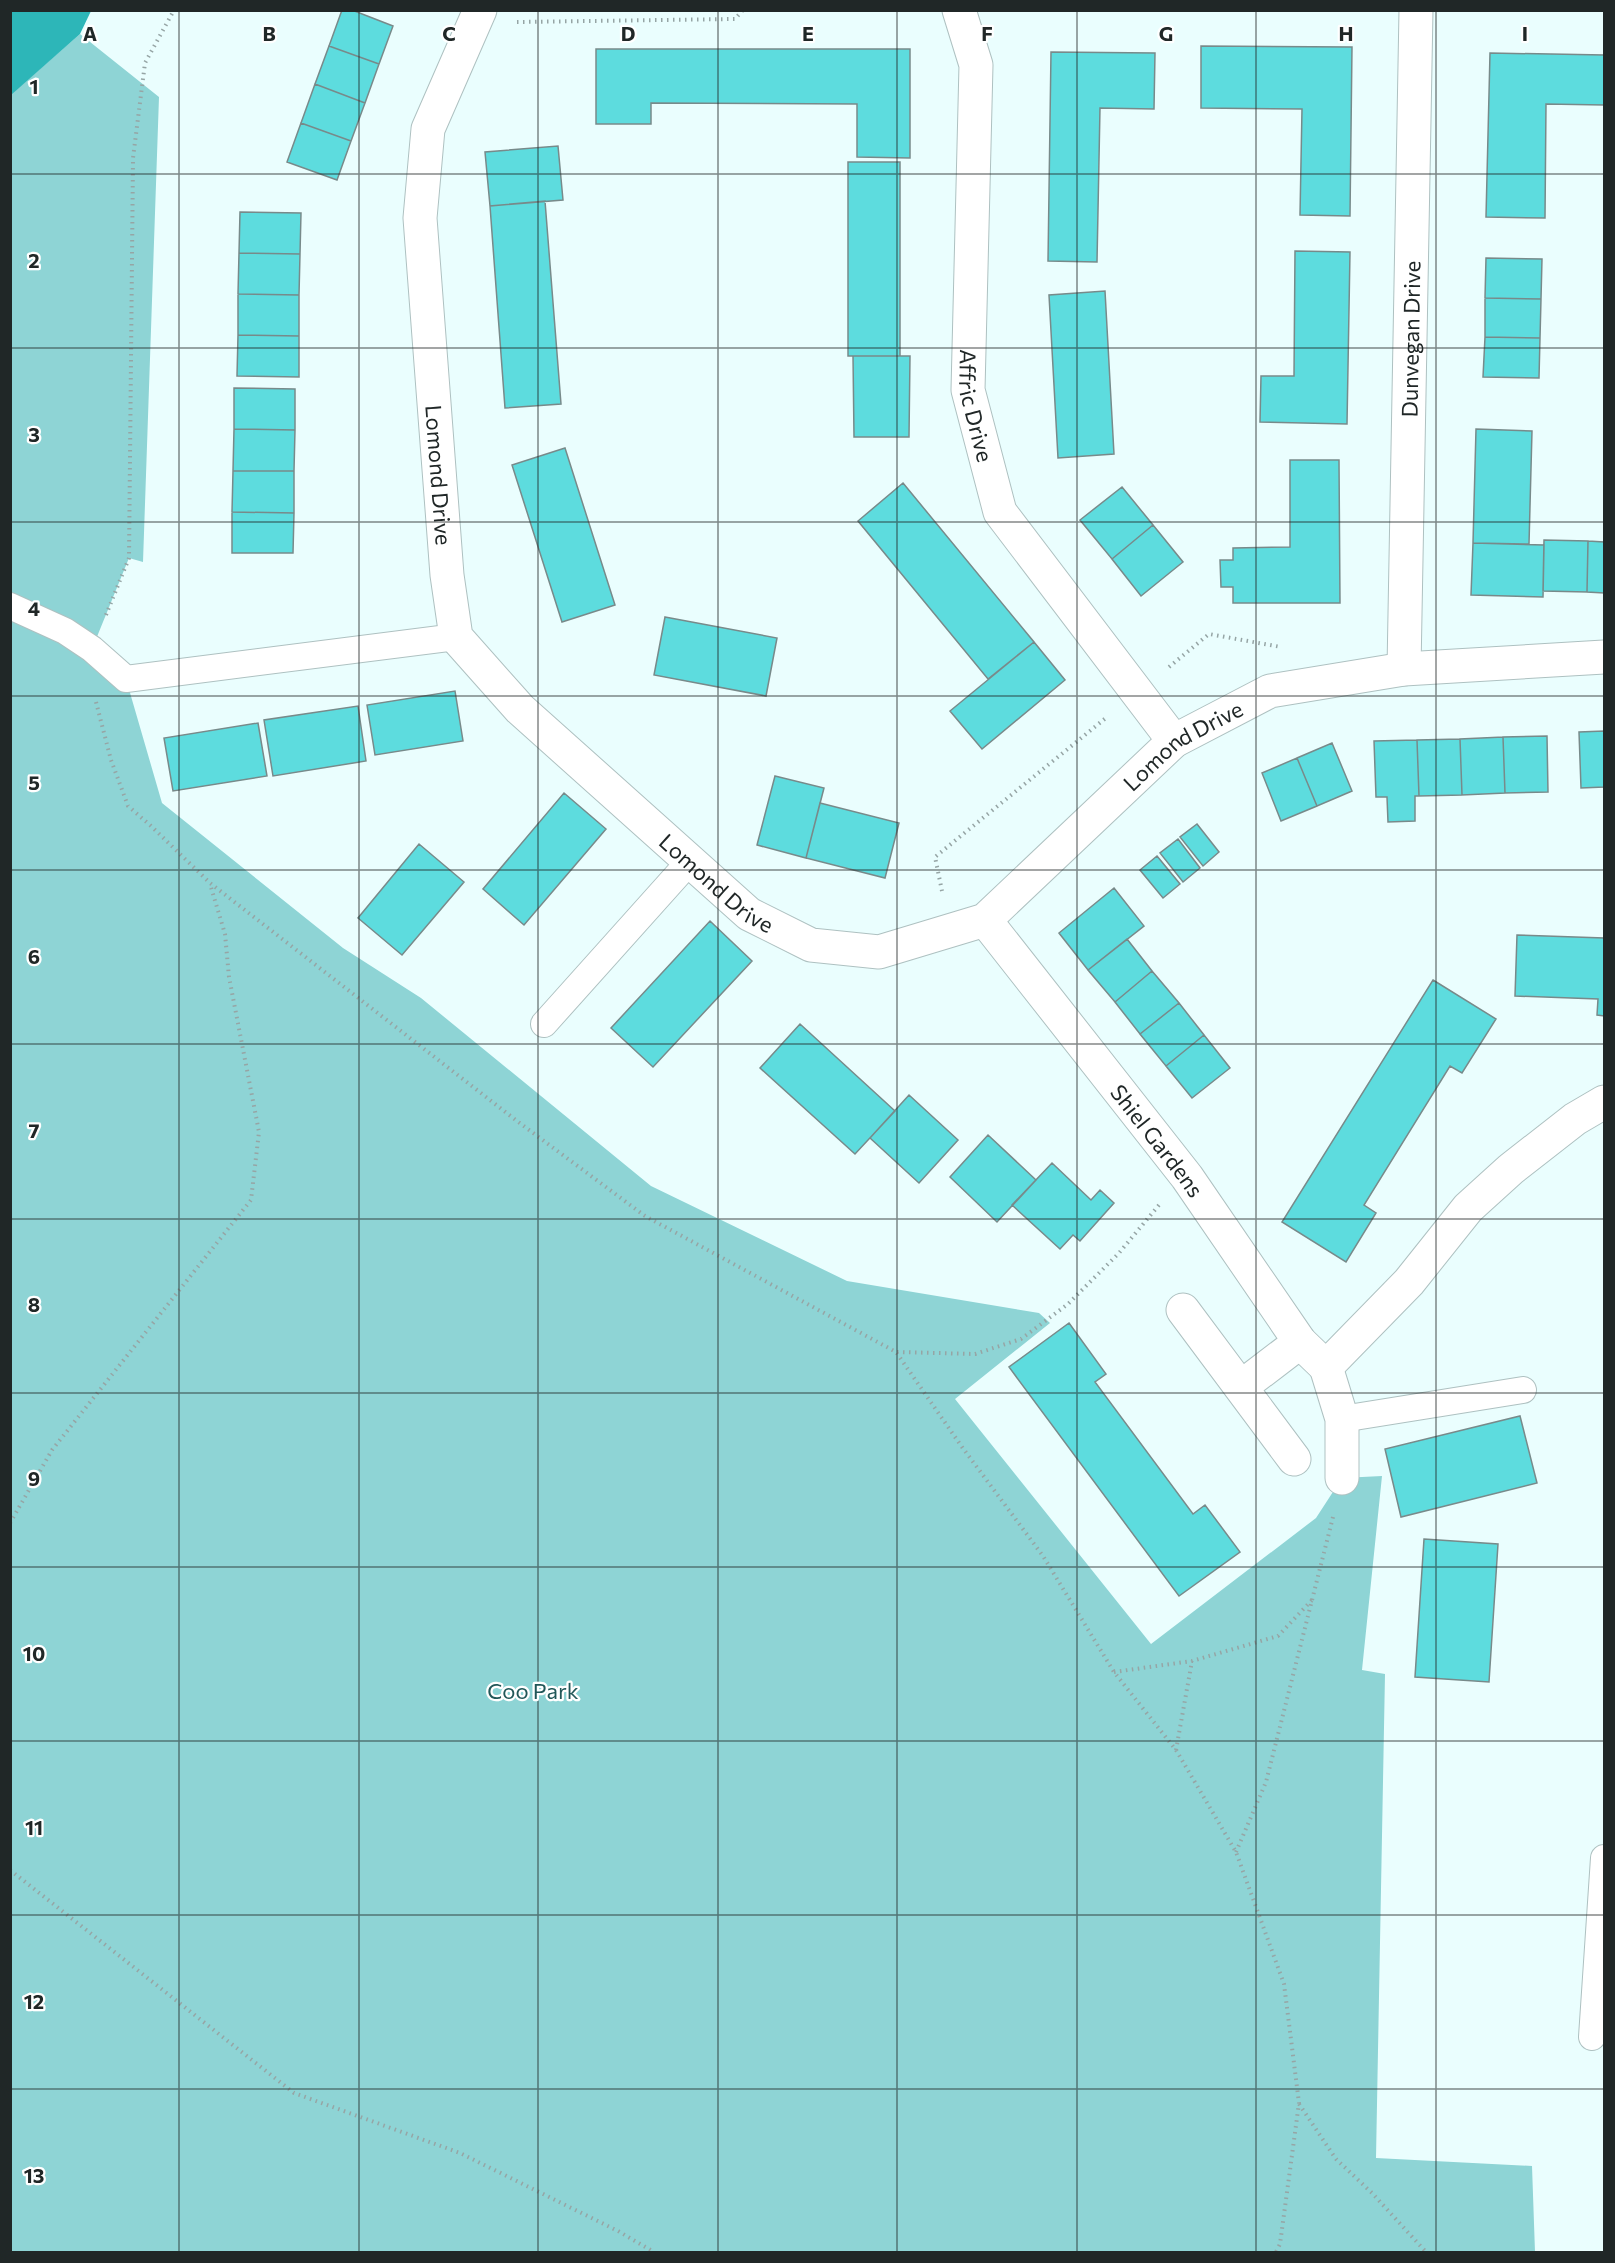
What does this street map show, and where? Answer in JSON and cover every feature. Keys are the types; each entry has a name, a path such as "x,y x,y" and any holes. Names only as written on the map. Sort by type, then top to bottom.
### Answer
{"street":[{"name":"Affric Drive","path":"958,10 976,65 968,390 1000,512 1174,741"},
{"name":"Dunvegan Drive","path":"1404,669 1416,10"},
{"name":"Lomond Drive","path":"477,17 428,129 420,218 447,575 456,637 520,710 749,914 811,945 879,952 985,920 1174,741 1270,691 1404,669 1605,657"},
{"name":"Shiel Gardens","path":"985,920 1186,1178 1300,1342 1326,1367 1342,1419 1342,1478"},
{"path":"1326,1367 1409,1282 1468,1208 1511,1169 1575,1119 1605,1102"},
{"path":"1183,1310 1294,1459"},
{"path":"1241,1387 1300,1342"}],"lane":[{"path":"10,606 65,631 92,649 126,679 456,637"},
{"path":"544,1024 690,861"},
{"path":"1342,1419 1523,1390"},
{"path":"1592,2037 1605,1858"}],"path":[{"path":"174,10 145,63 133,158 129,558 92,649 77,677 93,692 111,760 128,806 152,826 210,883 517,1121 645,1216 896,1352 962,1447 1043,1556 1114,1672 1176,1750 1236,1852 1284,1984 1299,2103 1280,2244 1276,2253"},
{"path":"477,17 735,19 743,10"},
{"path":"10,1523 52,1450 250,1200 259,1132 229,977 225,934 210,883"},
{"path":"896,1352 975,1354 1021,1338 1068,1304 1119,1253 1165,1197 1186,1178"},
{"path":"1236,1852 1266,1782 1342,1478"},
{"path":"1114,1672 1192,1661 1278,1636 1312,1600"},
{"path":"1176,1750 1192,1661"},
{"path":"10,1870 294,2093 460,2153 618,2231 654,2253"},
{"path":"1299,2103 1336,2159 1372,2193 1426,2253"}],"green space":[{"name":"Coo Park","path":"80,34 159,97 143,562 129,558 92,649 126,679 162,803 343,948 421,998 651,1186 847,1281 1039,1313 1050,1323 955,1399 1151,1644 1316,1518 1342,1478 1382,1476 1362,1670 1385,1674 1376,2158 1532,2166 1535,2252 11,2252 10,95"}],"shaded area":[{"path":"11,10 91,11 80,34 11,95"}],"building":[{"path":"342,10 352,10 393,26 379,64 329,46"},
{"path":"329,46 379,64 365,103 315,84"},
{"path":"1201,46 1352,47 1350,216 1300,215 1302,109 1201,108"},
{"path":"596,49 910,49 910,158 857,157 857,104 651,103 651,124 596,124"},
{"path":"1051,52 1155,53 1154,109 1100,108 1097,262 1048,261"},
{"path":"1490,53 1604,55 1604,105 1546,104 1545,218 1486,217"},
{"path":"315,84 365,103 351,141 301,123"},
{"path":"301,123 351,141 337,180 287,162"},
{"path":"558,146 563,200 490,206 485,152"},
{"path":"848,162 900,162 900,356 848,356"},
{"path":"545,201 561,404 505,408 490,206"},
{"path":"240,212 301,213 300,254 239,253"},
{"path":"1295,251 1350,252 1347,424 1260,422 1261,376 1294,376"},
{"path":"239,253 300,254 299,295 238,294"},
{"path":"1486,258 1542,259 1541,299 1485,298"},
{"path":"1105,291 1114,454 1058,458 1049,295"},
{"path":"238,294 299,295 299,336 238,335"},
{"path":"1485,298 1541,299 1540,338 1485,337"},
{"path":"238,335 299,336 299,377 237,376"},
{"path":"1485,337 1540,338 1539,378 1483,377"},
{"path":"853,356 910,356 909,437 854,437"},
{"path":"234,388 295,389 295,430 234,429"},
{"path":"234,429 295,430 294,471 233,471"},
{"path":"1476,429 1532,431 1529,544 1473,543"},
{"path":"565,448 615,605 562,622 512,465"},
{"path":"1290,460 1339,460 1340,603 1233,603 1233,587 1221,587 1220,560 1233,560 1233,548 1290,547"},
{"path":"233,471 294,471 294,513 232,512"},
{"path":"903,483 1034,642 988,679 858,521"},
{"path":"1122,487 1153,525 1112,559 1080,520"},
{"path":"232,512 294,513 293,553 232,553"},
{"path":"1153,525 1183,562 1141,596 1112,559"},
{"path":"1544,540 1588,541 1587,592 1543,591"},
{"path":"1588,541 1604,542 1604,593 1587,592"},
{"path":"1473,543 1544,545 1543,597 1471,595"},
{"path":"665,617 777,638 766,696 654,675"},
{"path":"1034,642 1065,680 982,749 950,711"},
{"path":"455,691 463,741 375,755 367,705"},
{"path":"358,706 366,761 273,776 264,720"},
{"path":"258,723 267,776 173,791 164,738"},
{"path":"1604,731 1604,787 1581,788 1579,732"},
{"path":"1547,736 1548,792 1505,793 1503,737"},
{"path":"1503,737 1505,793 1462,795 1460,739"},
{"path":"1460,739 1462,795 1419,796 1417,740"},
{"path":"1417,740 1419,796 1415,796 1415,821 1388,822 1387,797 1376,797 1374,741"},
{"path":"1332,743 1352,791 1317,806 1297,758"},
{"path":"1297,758 1317,806 1281,821 1262,773"},
{"path":"775,776 824,788 806,858 757,845"},
{"path":"564,793 606,829 524,925 483,889"},
{"path":"820,803 899,823 885,878 806,858"},
{"path":"1197,824 1219,852 1203,866 1180,837"},
{"path":"1178,839 1200,868 1183,882 1160,853"},
{"path":"419,844 464,882 402,955 358,918"},
{"path":"1157,856 1180,884 1163,898 1140,870"},
{"path":"1114,888 1144,926 1088,970 1059,933"},
{"path":"710,921 752,961 653,1067 611,1028"},
{"path":"1517,935 1604,938 1604,1016 1597,1015 1598,999 1515,996"},
{"path":"1127,939 1152,971 1115,1002 1088,970"},
{"path":"1152,971 1179,1003 1140,1034 1115,1002"},
{"path":"1433,980 1496,1019 1462,1073 1450,1066 1364,1205 1376,1213 1346,1262 1282,1222"},
{"path":"1179,1003 1204,1035 1166,1066 1140,1034"},
{"path":"800,1024 895,1111 855,1154 760,1068"},
{"path":"1204,1035 1230,1068 1192,1098 1166,1066"},
{"path":"909,1095 958,1140 919,1183 870,1138"},
{"path":"988,1135 1036,1180 997,1222 950,1177"},
{"path":"1052,1163 1091,1200 1100,1190 1114,1203 1080,1241 1073,1235 1060,1249 1012,1205"},
{"path":"1069,1323 1106,1374 1095,1382 1193,1514 1205,1505 1240,1552 1179,1596 1009,1367"},
{"path":"1520,1416 1537,1483 1401,1517 1385,1449"},
{"path":"1424,1539 1498,1544 1489,1682 1415,1677"}]}
